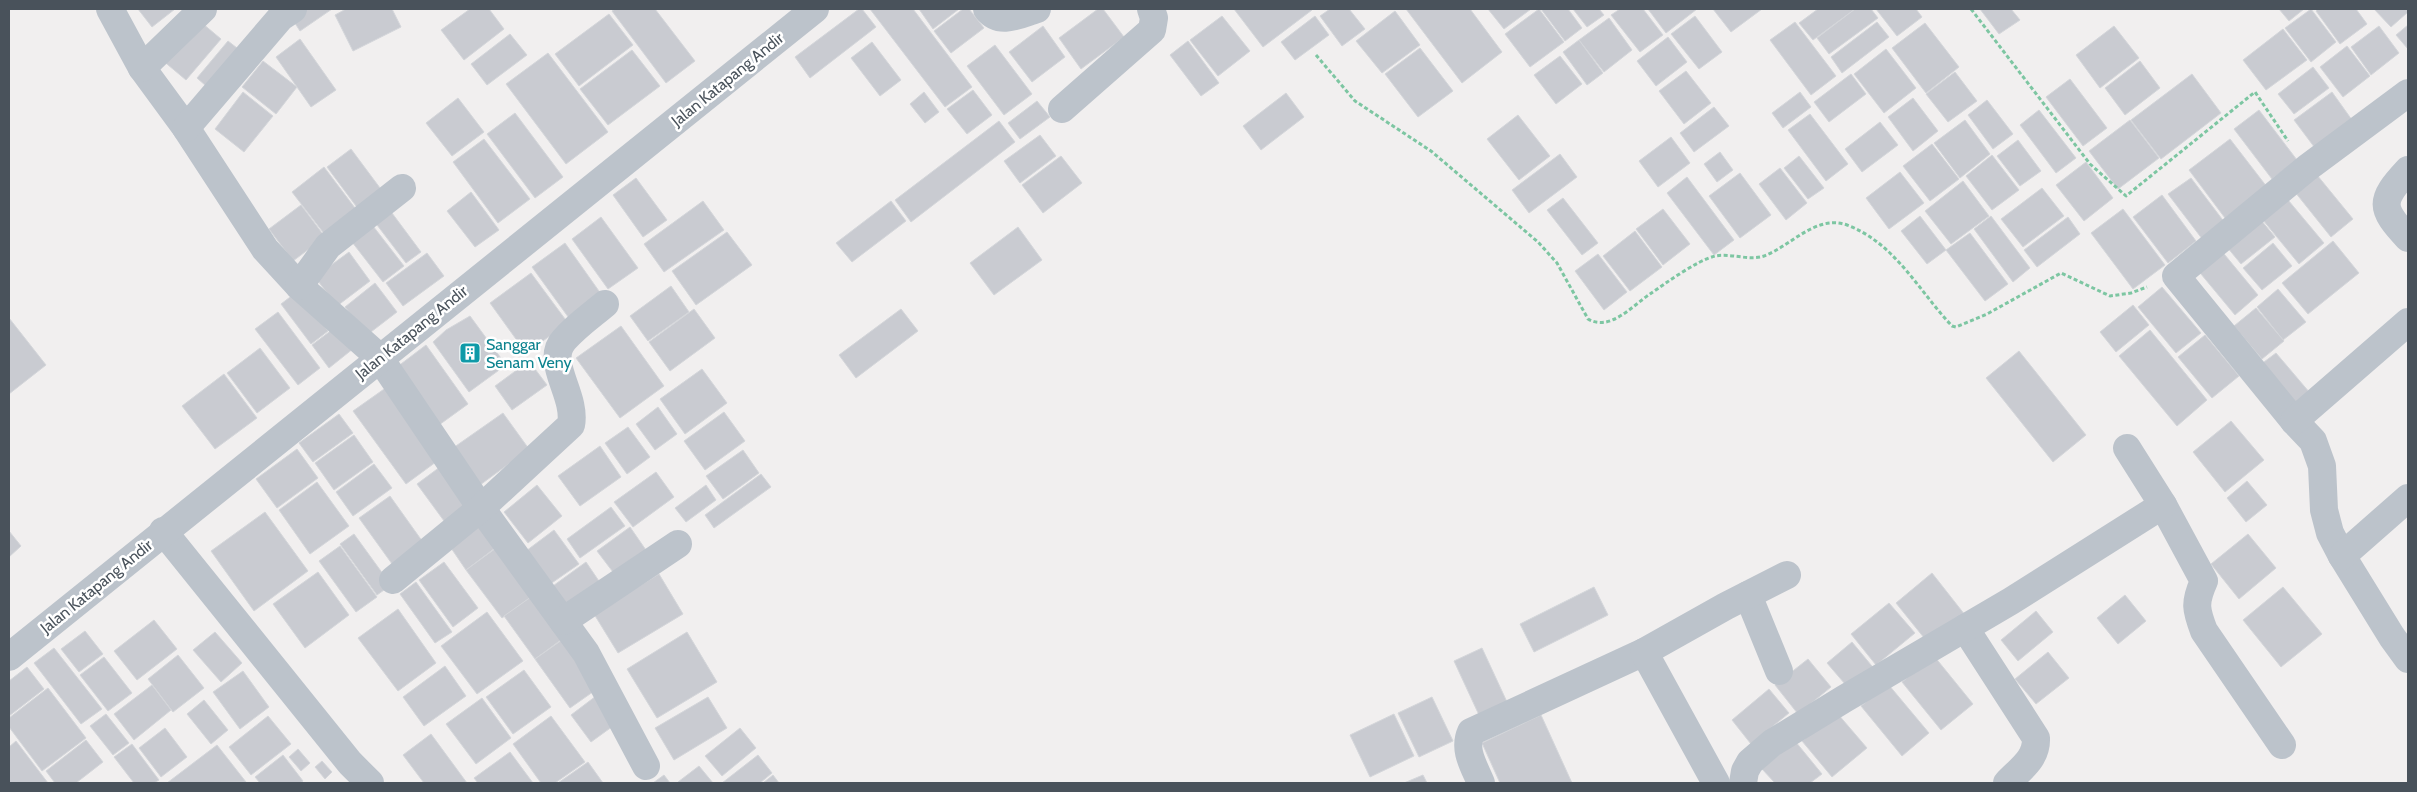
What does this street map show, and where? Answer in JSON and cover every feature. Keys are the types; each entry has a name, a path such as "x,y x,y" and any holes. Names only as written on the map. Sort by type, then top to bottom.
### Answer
{"street":[{"path":"110,9 142,68 186,128 265,248 299,286 379,357 481,508 586,653 646,766"},
{"path":"142,68 203,9"},
{"path":"186,128 281,17 293,9"},
{"name":"Jalan Katapang Andir","path":"9,657 379,357 815,9"},
{"path":"987,9 997,18 1007,18 1037,9"},
{"path":"1062,109 1152,30 1154,18 1151,9"},
{"path":"2408,93 2307,168 2176,276 2294,421 2313,441 2322,466 2324,510 2330,533 2392,637 2408,659"},
{"path":"2408,170 2390,189 2386,203 2390,218 2408,238"},
{"path":"299,286 328,246 402,188"},
{"path":"393,580 481,508 571,425 573,406 557,363 559,349 563,340 605,304"},
{"path":"2294,421 2408,322"},
{"path":"2127,448 2163,505 2204,581 2197,595 2196,610 2204,631 2282,745"},
{"path":"2342,556 2408,498"},
{"path":"1743,783 1745,771 1750,762 1772,743 1965,628 2163,505"},
{"path":"163,531 350,763 370,783"},
{"path":"563,621 678,544"},
{"path":"1482,783 1468,754 1467,742 1471,732 1644,652 1748,595 1787,576"},
{"path":"1748,595 1779,671"},
{"path":"1965,628 2036,738 2033,756 2007,783"},
{"path":"1644,652 1716,783"}],"path":[{"path":"1971,9 2090,164 2126,196 2255,92 2307,168"},
{"path":"1316,55 1355,101 1431,151 1538,242 1557,264 1588,318 1596,323 1602,324 1628,312 1650,294 1715,256 1764,256 1828,222 1845,224 1870,235 1900,261 1952,326 1956,327 1987,314 2061,273 2110,296"}],"building":[{"path":"138,9 175,9 152,27"},
{"path":"303,9 332,9 300,31 291,17"},
{"path":"346,9 392,9 401,27 353,51 335,15"},
{"path":"470,9 489,9 504,29 464,60 441,30"},
{"path":"615,9 655,9 695,61 666,83 612,11"},
{"path":"859,9 862,9 876,27 810,78 795,57"},
{"path":"870,9 913,9 972,87 945,107"},
{"path":"919,9 959,9 933,29"},
{"path":"963,9 969,9 984,28 951,53 934,31"},
{"path":"1098,9 1103,9 1124,37 1081,69 1059,38"},
{"path":"1234,9 1311,9 1312,10 1263,47"},
{"path":"1330,9 1349,9 1365,29 1342,46 1320,16"},
{"path":"1406,9 1470,9 1502,52 1462,83"},
{"path":"1488,9 1531,9 1504,29"},
{"path":"1539,9 1564,42 1530,67 1505,34"},
{"path":"1541,9 1568,9 1582,28 1565,41"},
{"path":"1573,9 1599,9 1604,15 1587,27"},
{"path":"1620,9 1643,9 1663,35 1640,52 1611,15"},
{"path":"1648,9 1697,9 1666,33"},
{"path":"1713,9 1762,9 1731,32"},
{"path":"1818,9 1855,9 1813,40 1799,23"},
{"path":"1855,9 1871,9 1878,18 1829,54 1817,38"},
{"path":"1876,9 1916,9 1922,17 1897,36"},
{"path":"1980,9 2011,9 2020,20 1999,34"},
{"path":"2279,9 2304,9 2289,21"},
{"path":"2311,9 2336,42 2311,62 2285,28"},
{"path":"2318,9 2356,9 2367,24 2340,44 2316,11"},
{"path":"2374,9 2408,9 2408,12 2391,27"},
{"path":"1395,11 1420,45 1382,73 1356,41"},
{"path":"609,14 633,45 579,86 555,54"},
{"path":"1222,16 1250,51 1218,76 1190,40"},
{"path":"1315,16 1329,35 1295,60 1281,42"},
{"path":"1695,16 1722,52 1699,69 1671,34"},
{"path":"196,18 221,39 186,80 161,59"},
{"path":"1609,18 1632,50 1604,72 1579,40"},
{"path":"1795,22 1836,76 1811,95 1770,40"},
{"path":"1877,22 1889,37 1842,73 1831,57"},
{"path":"1925,23 1959,67 1926,93 1892,48"},
{"path":"2408,25 2408,49 2396,35"},
{"path":"1043,26 1065,57 1032,82 1009,52"},
{"path":"2114,26 2139,58 2100,88 2076,55"},
{"path":"2379,26 2399,53 2371,75 2351,47"},
{"path":"2283,29 2307,60 2266,90 2243,60"},
{"path":"510,34 527,55 487,85 471,64"},
{"path":"1668,37 1687,62 1656,86 1637,61"},
{"path":"300,39 336,90 311,107 276,57"},
{"path":"1579,40 1603,73 1587,85 1563,52"},
{"path":"228,41 246,55 214,93 197,78"},
{"path":"1188,41 1219,83 1201,96 1170,55"},
{"path":"872,42 901,80 880,96 851,58"},
{"path":"995,45 1032,94 1004,115 967,66"},
{"path":"2347,46 2370,76 2343,97 2320,67"},
{"path":"1420,48 1453,91 1418,117 1385,74"},
{"path":"1886,49 1916,88 1884,113 1854,74"},
{"path":"632,50 660,86 608,125 580,89"},
{"path":"548,53 608,132 566,164 506,84"},
{"path":"1560,56 1582,84 1556,104 1534,75"},
{"path":"263,61 297,87 276,114 242,87"},
{"path":"2140,61 2160,88 2125,115 2105,88"},
{"path":"2313,67 2329,88 2294,114 2278,94"},
{"path":"1686,71 1711,103 1684,124 1659,91"},
{"path":"1955,72 1977,101 1948,122 1926,94"},
{"path":"1851,74 1866,94 1829,122 1814,102"},
{"path":"2192,74 2221,113 2161,159 2131,120"},
{"path":"2070,79 2107,128 2083,146 2046,97"},
{"path":"973,90 992,115 967,134 947,109"},
{"path":"243,92 273,116 244,152 215,129"},
{"path":"924,92 939,112 925,123 910,104"},
{"path":"1800,92 1811,107 1783,128 1772,113"},
{"path":"2332,92 2352,120 2315,148 2294,120"},
{"path":"1286,93 1304,117 1261,150 1243,126"},
{"path":"458,98 484,132 452,156 426,123"},
{"path":"1913,98 1938,131 1913,151 1888,117"},
{"path":"1987,100 2013,134 1993,149 1968,115"},
{"path":"1037,101 1050,117 1020,139 1008,123"},
{"path":"1714,107 1729,126 1694,152 1680,133"},
{"path":"2039,110 2076,158 2056,173 2020,125"},
{"path":"2259,110 2297,160 2272,179 2234,129"},
{"path":"515,113 563,177 535,198 487,134"},
{"path":"1810,114 1848,164 1826,181 1788,130"},
{"path":"1518,115 1550,156 1519,180 1487,139"},
{"path":"1965,120 1990,154 1960,178 1934,143"},
{"path":"2130,120 2159,158 2118,189 2089,151"},
{"path":"999,121 1015,142 911,222 895,200"},
{"path":"1880,122 1898,145 1862,172 1845,149"},
{"path":"1040,135 1056,156 1020,183 1004,161"},
{"path":"1671,137 1690,163 1658,187 1639,161"},
{"path":"484,139 530,199 498,223 453,162"},
{"path":"2230,139 2267,187 2225,218 2189,170"},
{"path":"2018,140 2041,171 2020,186 1997,156"},
{"path":"1932,144 1959,179 1930,201 1903,166"},
{"path":"351,149 383,192 359,210 327,167"},
{"path":"1720,152 1733,170 1717,182 1704,164"},
{"path":"1560,154 1577,177 1529,213 1512,190"},
{"path":"1992,155 2019,190 1992,210 1966,176"},
{"path":"1061,156 1082,183 1043,213 1022,185"},
{"path":"1799,156 1824,188 1808,199 1784,168"},
{"path":"2086,162 2113,198 2084,221 2056,185"},
{"path":"324,167 358,212 326,236 292,192"},
{"path":"1780,168 1807,203 1786,220 1759,184"},
{"path":"1900,172 1924,203 1889,229 1866,198"},
{"path":"1740,173 1771,215 1740,238 1709,196"},
{"path":"2317,175 2353,219 2331,237 2295,192"},
{"path":"1687,177 1734,240 1714,255 1667,193"},
{"path":"636,178 667,220 643,237 613,195"},
{"path":"2191,178 2225,223 2203,240 2168,194"},
{"path":"1963,181 1989,216 1951,244 1925,211"},
{"path":"2042,188 2064,216 2023,247 2001,219"},
{"path":"471,192 499,230 475,247 447,211"},
{"path":"2283,194 2324,243 2299,264 2258,214"},
{"path":"2162,195 2196,241 2168,263 2133,217"},
{"path":"1563,198 1598,243 1582,255 1547,210"},
{"path":"703,201 724,230 664,272 644,244"},
{"path":"891,201 906,221 852,262 836,243"},
{"path":"301,205 325,237 293,261 269,229"},
{"path":"389,209 421,252 406,263 374,221"},
{"path":"1663,209 1690,244 1663,265 1636,229"},
{"path":"2123,209 2165,265 2133,289 2091,233"},
{"path":"2256,214 2275,237 2241,264 2222,241"},
{"path":"1920,216 1946,250 1927,264 1901,231"},
{"path":"1991,216 2030,268 2013,282 1974,229"},
{"path":"601,217 638,268 608,289 572,239"},
{"path":"2068,217 2080,234 2037,267 2024,250"},
{"path":"373,226 404,266 383,282 352,242"},
{"path":"1018,227 1042,260 994,295 970,263"},
{"path":"1635,231 1662,267 1630,291 1603,256"},
{"path":"727,232 752,265 696,305 672,271"},
{"path":"1970,233 2008,284 1985,301 1946,250"},
{"path":"2333,241 2359,273 2308,314 2282,283"},
{"path":"565,243 606,301 574,325 532,267"},
{"path":"2273,243 2292,266 2262,290 2243,268"},
{"path":"2220,249 2258,295 2235,315 2196,268"},
{"path":"349,252 370,281 337,306 315,277"},
{"path":"427,253 444,276 403,306 386,283"},
{"path":"1598,254 1627,292 1604,310 1575,271"},
{"path":"531,273 568,323 526,353 490,303"},
{"path":"375,283 397,312 367,335 345,307"},
{"path":"671,286 689,312 648,341 630,316"},
{"path":"2162,287 2201,333 2176,353 2138,307"},
{"path":"2278,289 2306,322 2283,340 2257,307"},
{"path":"298,291 328,331 311,344 281,304"},
{"path":"2133,305 2149,325 2116,352 2100,332"},
{"path":"2256,308 2284,341 2262,359 2234,326"},
{"path":"694,309 715,338 670,371 649,342"},
{"path":"901,309 918,331 856,378 839,355"},
{"path":"278,312 320,368 298,385 255,329"},
{"name":"Sanggar Senam Veny","path":"470,316 506,365 469,392 433,342 446,330"},
{"path":"9,318 46,365 9,394"},
{"path":"337,326 354,348 329,368 312,345"},
{"path":"621,326 664,386 620,418 576,358"},
{"path":"2150,330 2207,400 2177,426 2119,356"},
{"path":"2205,335 2239,376 2212,398 2178,357"},
{"path":"426,345 468,404 439,425 397,367"},
{"path":"260,348 290,388 257,413 227,373"},
{"path":"2019,351 2086,435 2053,462 1986,378"},
{"path":"2276,353 2310,393 2294,406 2260,365"},
{"path":"529,361 547,385 512,410 495,386"},
{"path":"702,369 727,403 685,434 660,399"},
{"path":"224,374 257,418 215,449 182,406"},
{"path":"387,387 440,459 406,484 353,411"},
{"path":"658,407 677,434 655,450 636,424"},
{"path":"724,412 745,441 705,470 684,441"},
{"path":"503,413 529,449 480,485 453,448"},
{"path":"339,414 353,433 313,462 299,443"},
{"path":"2231,421 2264,460 2225,492 2193,452"},
{"path":"628,427 650,457 627,474 605,443"},
{"path":"354,435 373,462 334,490 315,463"},
{"path":"600,446 621,477 580,506 558,476"},
{"path":"297,449 318,478 277,508 256,479"},
{"path":"743,450 759,473 723,499 706,476"},
{"path":"374,464 392,488 353,516 336,492"},
{"path":"444,464 475,505 447,525 417,484"},
{"path":"656,472 674,497 633,527 614,502"},
{"path":"761,474 771,487 714,528 705,515"},
{"path":"2247,481 2267,505 2246,522 2227,498"},
{"path":"317,482 349,526 310,554 279,510"},
{"path":"537,485 562,516 528,543 504,512"},
{"path":"706,485 716,500 686,522 675,508"},
{"path":"390,496 425,545 395,568 359,518"},
{"path":"611,507 625,526 580,558 567,539"},
{"path":"265,512 308,571 254,611 211,551"},
{"path":"482,521 499,545 466,570 449,545"},
{"path":"630,527 648,553 616,576 597,551"},
{"path":"554,530 579,564 546,587 522,554"},
{"path":"9,531 21,546 9,557"},
{"path":"354,534 391,585 377,595 340,544"},
{"path":"2248,534 2276,568 2239,599 2211,564"},
{"path":"503,543 538,592 502,618 466,570"},
{"path":"340,546 377,597 356,612 319,561"},
{"path":"444,562 478,608 453,627 419,580"},
{"path":"586,562 603,587 564,615 546,591"},
{"path":"318,572 349,615 305,648 273,604"},
{"path":"1932,573 1965,615 1929,644 1896,603"},
{"path":"659,574 683,614 618,653 594,614"},
{"path":"416,582 452,632 435,643 400,594"},
{"path":"1594,587 1608,615 1534,652 1520,624"},
{"path":"2283,587 2322,634 2281,667 2243,620"},
{"path":"538,592 569,634 535,659 504,616"},
{"path":"2125,595 2146,621 2118,644 2097,618"},
{"path":"1889,603 1915,633 1876,665 1851,634"},
{"path":"398,609 436,663 398,691 358,638"},
{"path":"2036,611 2053,632 2018,661 2001,640"},
{"path":"487,612 523,661 477,694 441,646"},
{"path":"154,620 177,649 137,680 114,651"},
{"path":"85,631 103,654 79,672 61,649"},
{"path":"215,632 242,663 221,682 193,650"},
{"path":"687,632 717,682 657,718 627,669"},
{"path":"562,640 597,689 570,708 535,659"},
{"path":"1852,642 1876,671 1851,691 1827,663"},
{"path":"54,648 102,709 81,724 34,663"},
{"path":"1482,648 1507,702 1479,715 1454,661"},
{"path":"2048,652 2069,678 2036,704 2015,679"},
{"path":"178,655 204,688 173,712 148,679"},
{"path":"1934,656 1973,704 1941,730 1902,682"},
{"path":"104,657 132,693 108,711 80,675"},
{"path":"1808,659 1831,687 1798,714 1775,685"},
{"path":"445,666 466,696 424,726 403,697"},
{"path":"27,667 44,689 9,716 9,681"},
{"path":"524,670 551,707 513,734 486,697"},
{"path":"243,671 269,707 240,729 213,692"},
{"path":"1888,684 1929,733 1902,756 1861,706"},
{"path":"152,685 171,710 134,740 114,714"},
{"path":"48,688 86,738 42,771 9,727 9,718"},
{"path":"1769,689 1789,713 1751,744 1732,720"},
{"path":"600,693 620,721 591,742 571,715"},
{"path":"708,697 727,728 674,760 655,728"},
{"path":"1432,697 1453,741 1419,757 1398,713"},
{"path":"482,698 511,738 476,764 446,724"},
{"path":"204,700 228,730 211,744 187,714"},
{"path":"1837,713 1867,748 1832,777 1802,741"},
{"path":"106,714 129,743 113,755 90,726"},
{"path":"1394,714 1414,756 1370,777 1350,735"},
{"path":"1541,715 1572,783 1500,783 1482,743"},
{"path":"268,716 291,744 251,775 229,747"},
{"path":"551,716 585,762 555,783 541,783 513,744"},
{"path":"165,728 187,757 161,777 139,748"},
{"path":"740,728 756,748 722,776 705,756"},
{"path":"431,734 467,783 424,783 403,755"},
{"path":"86,740 103,762 76,783 55,783 46,771"},
{"path":"16,741 48,783 9,783 9,747"},
{"path":"1795,741 1822,774 1810,783 1775,783 1762,769"},
{"path":"132,744 159,780 154,783 134,783 114,757"},
{"path":"217,745 246,782 167,783"},
{"path":"298,749 310,763 301,771 289,757"},
{"path":"510,752 533,783 478,783 474,778"},
{"path":"283,755 303,781 300,783 260,783 255,777"},
{"path":"758,755 772,773 760,783 722,783"},
{"path":"322,761 332,772 325,779 315,767"},
{"path":"588,762 603,783 558,783"},
{"path":"699,766 713,783 678,782"},
{"path":"664,775 670,783 653,783"},
{"path":"773,775 779,783 763,783"},
{"path":"1423,775 1427,783 1404,783"}],"place":[{"name":"Sanggar Senam Veny","path":"470,353"}]}
